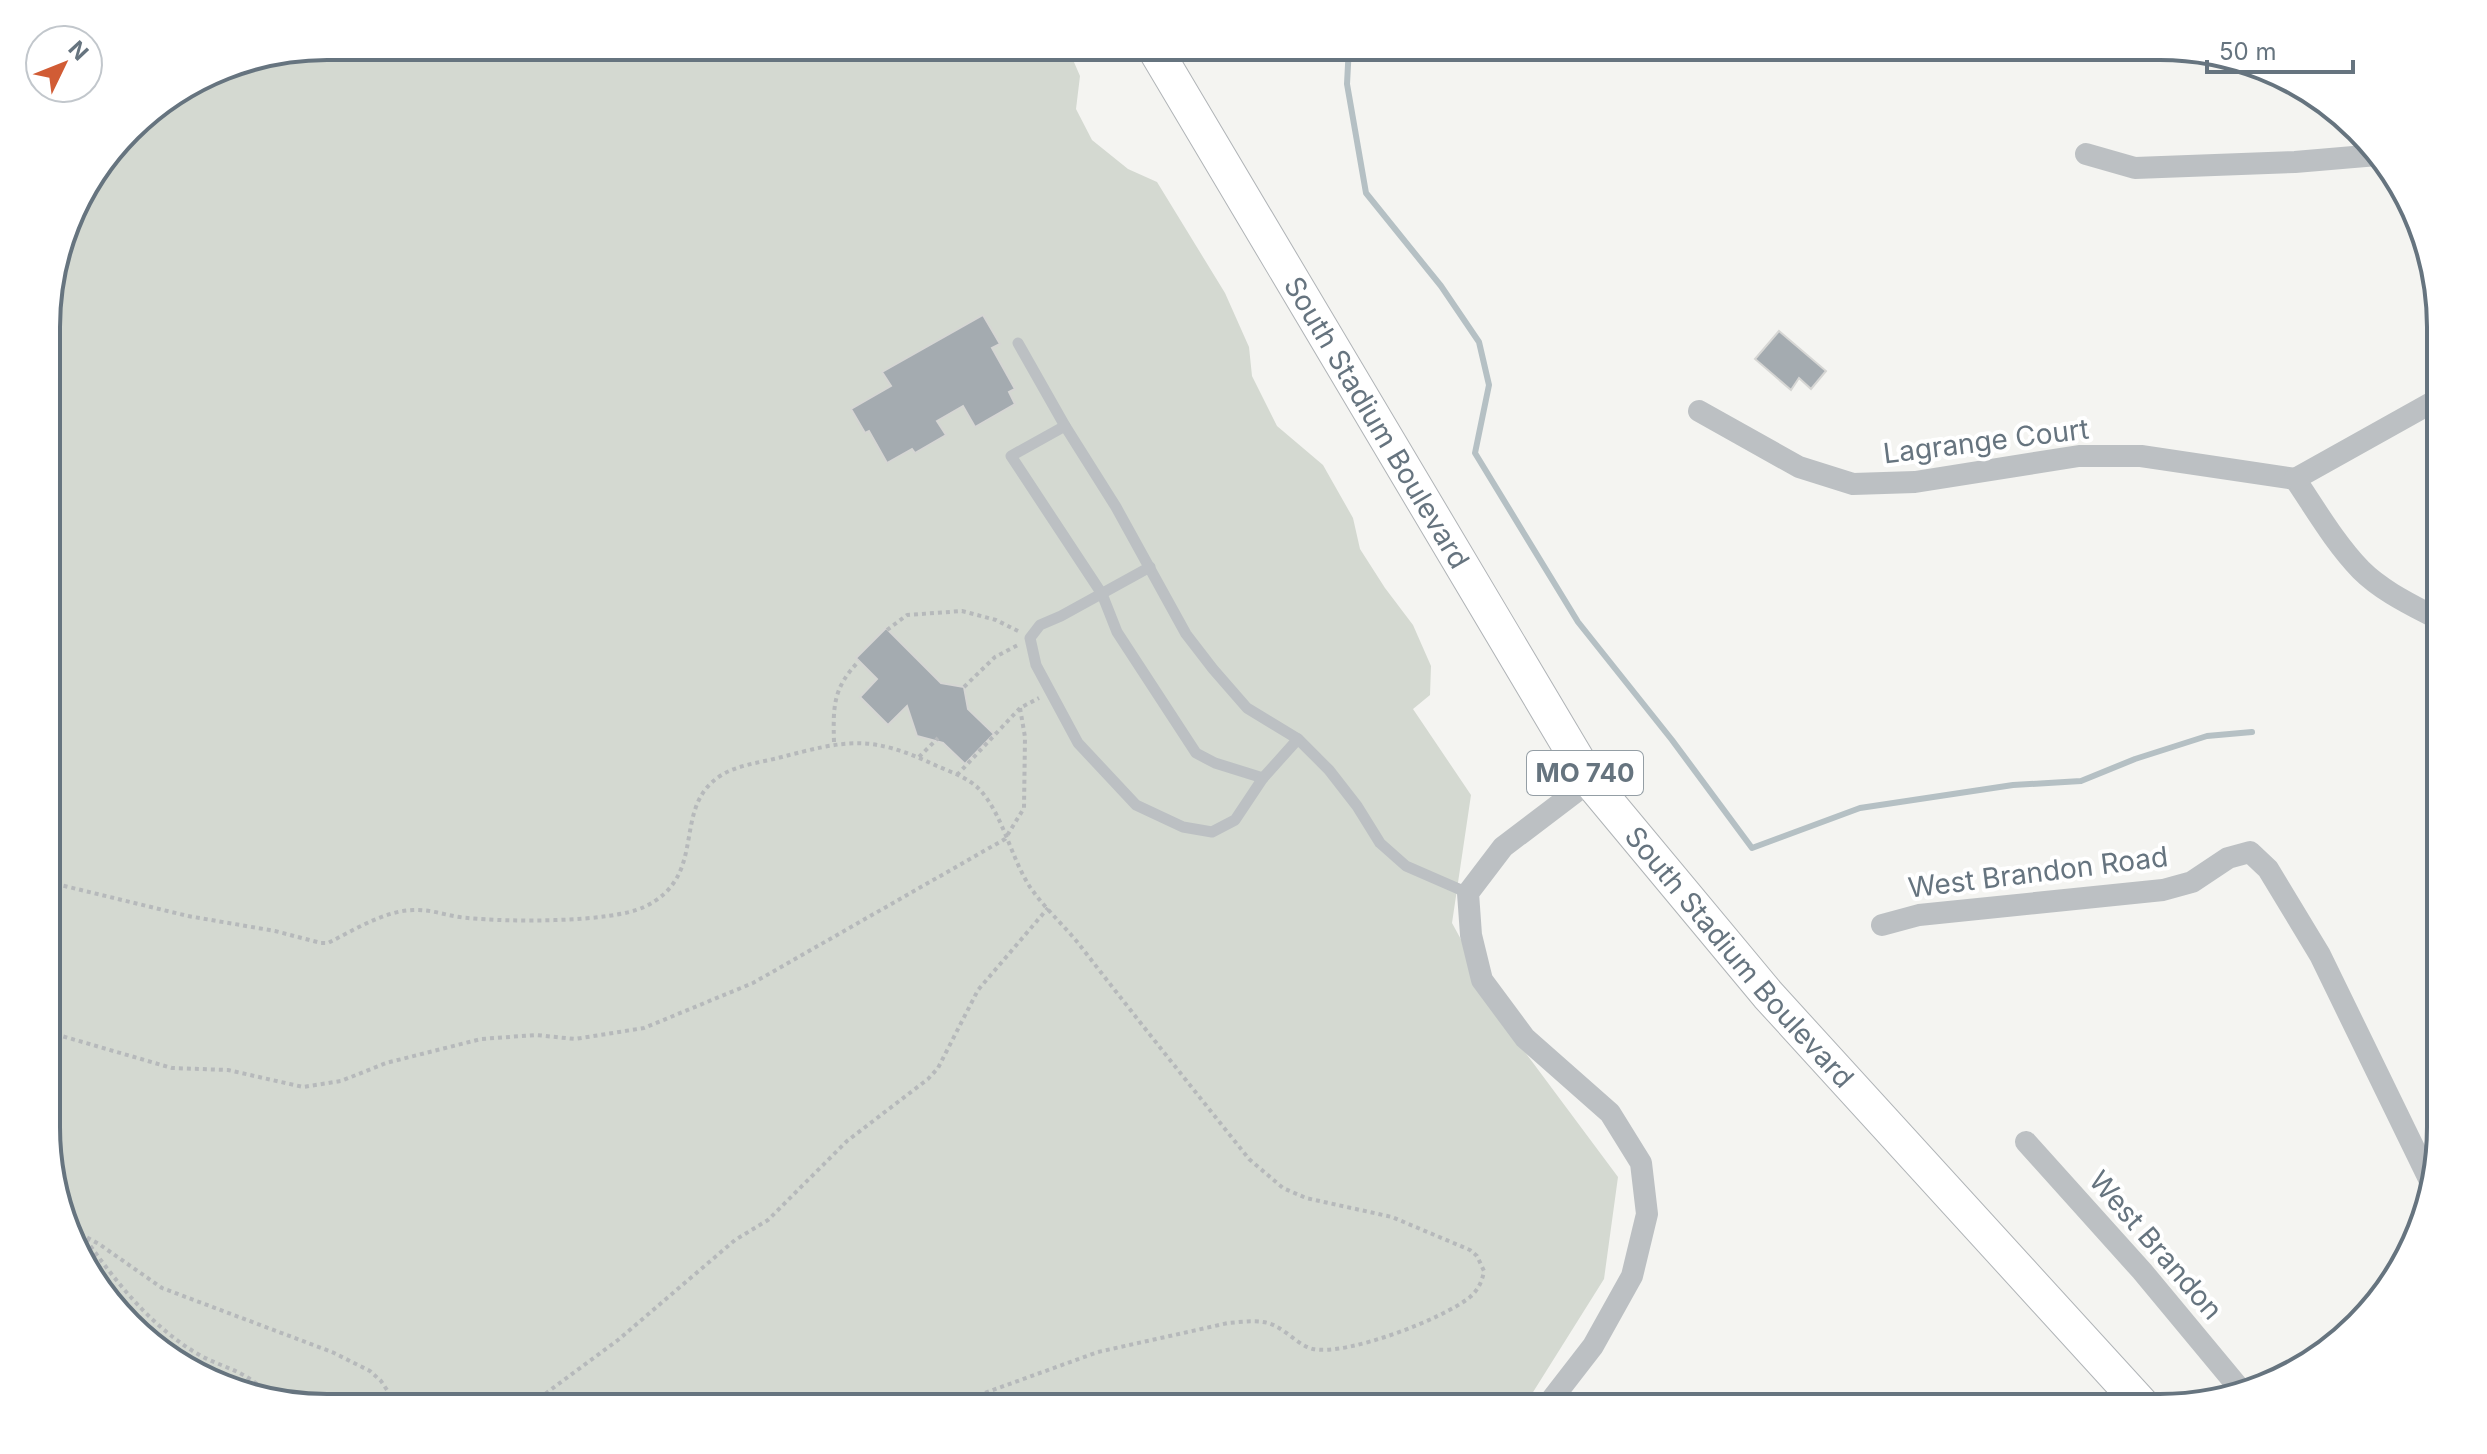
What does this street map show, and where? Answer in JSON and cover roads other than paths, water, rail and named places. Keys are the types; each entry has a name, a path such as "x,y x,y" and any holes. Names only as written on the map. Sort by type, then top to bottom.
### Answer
{"main road":[{"name":"South Stadium Boulevard","path":"1162,61 1590,781 1768,995 2131,1393"}],"street":[{"path":"2086,154 2135,168 2365,156"},
{"path":"2426,406 2295,479 2336,541 2363,572 2426,612"},
{"name":"Lagrange Court","path":"1699,411 1799,467 1853,484 1915,482 2079,456 2141,456 2295,479"},
{"path":"1556,1393 1593,1346 1632,1276 1647,1214 1641,1163 1610,1113 1525,1038 1482,980 1471,935 1468,893 1503,847 1590,781"},
{"name":"West Brandon Road","path":"1882,925 1919,915 2163,890 2192,882 2228,858 2250,852 2268,869 2320,955 2423,1167"},
{"name":"West Brandon","path":"2026,1142 2142,1271 2235,1383"}],"lane":[{"path":"1018,343 1186,634 1213,669 1247,708 1298,739 1329,770 1380,843 1406,866 1468,893"},
{"path":"1065,426 1011,456 1102,594 1117,632 1196,753 1215,763 1263,778"},
{"path":"1150,567 1040,625 1030,638 1036,665 1078,743 1136,805 1183,827 1212,832 1235,820 1263,778 1298,739"}],"waterway":[{"path":"1348,60 1347,84 1366,193 1441,286 1479,342 1489,385 1475,453 1578,622 1672,740 1752,848 1860,808 2013,785 2081,781 2135,759 2207,736 2252,732"}]}
